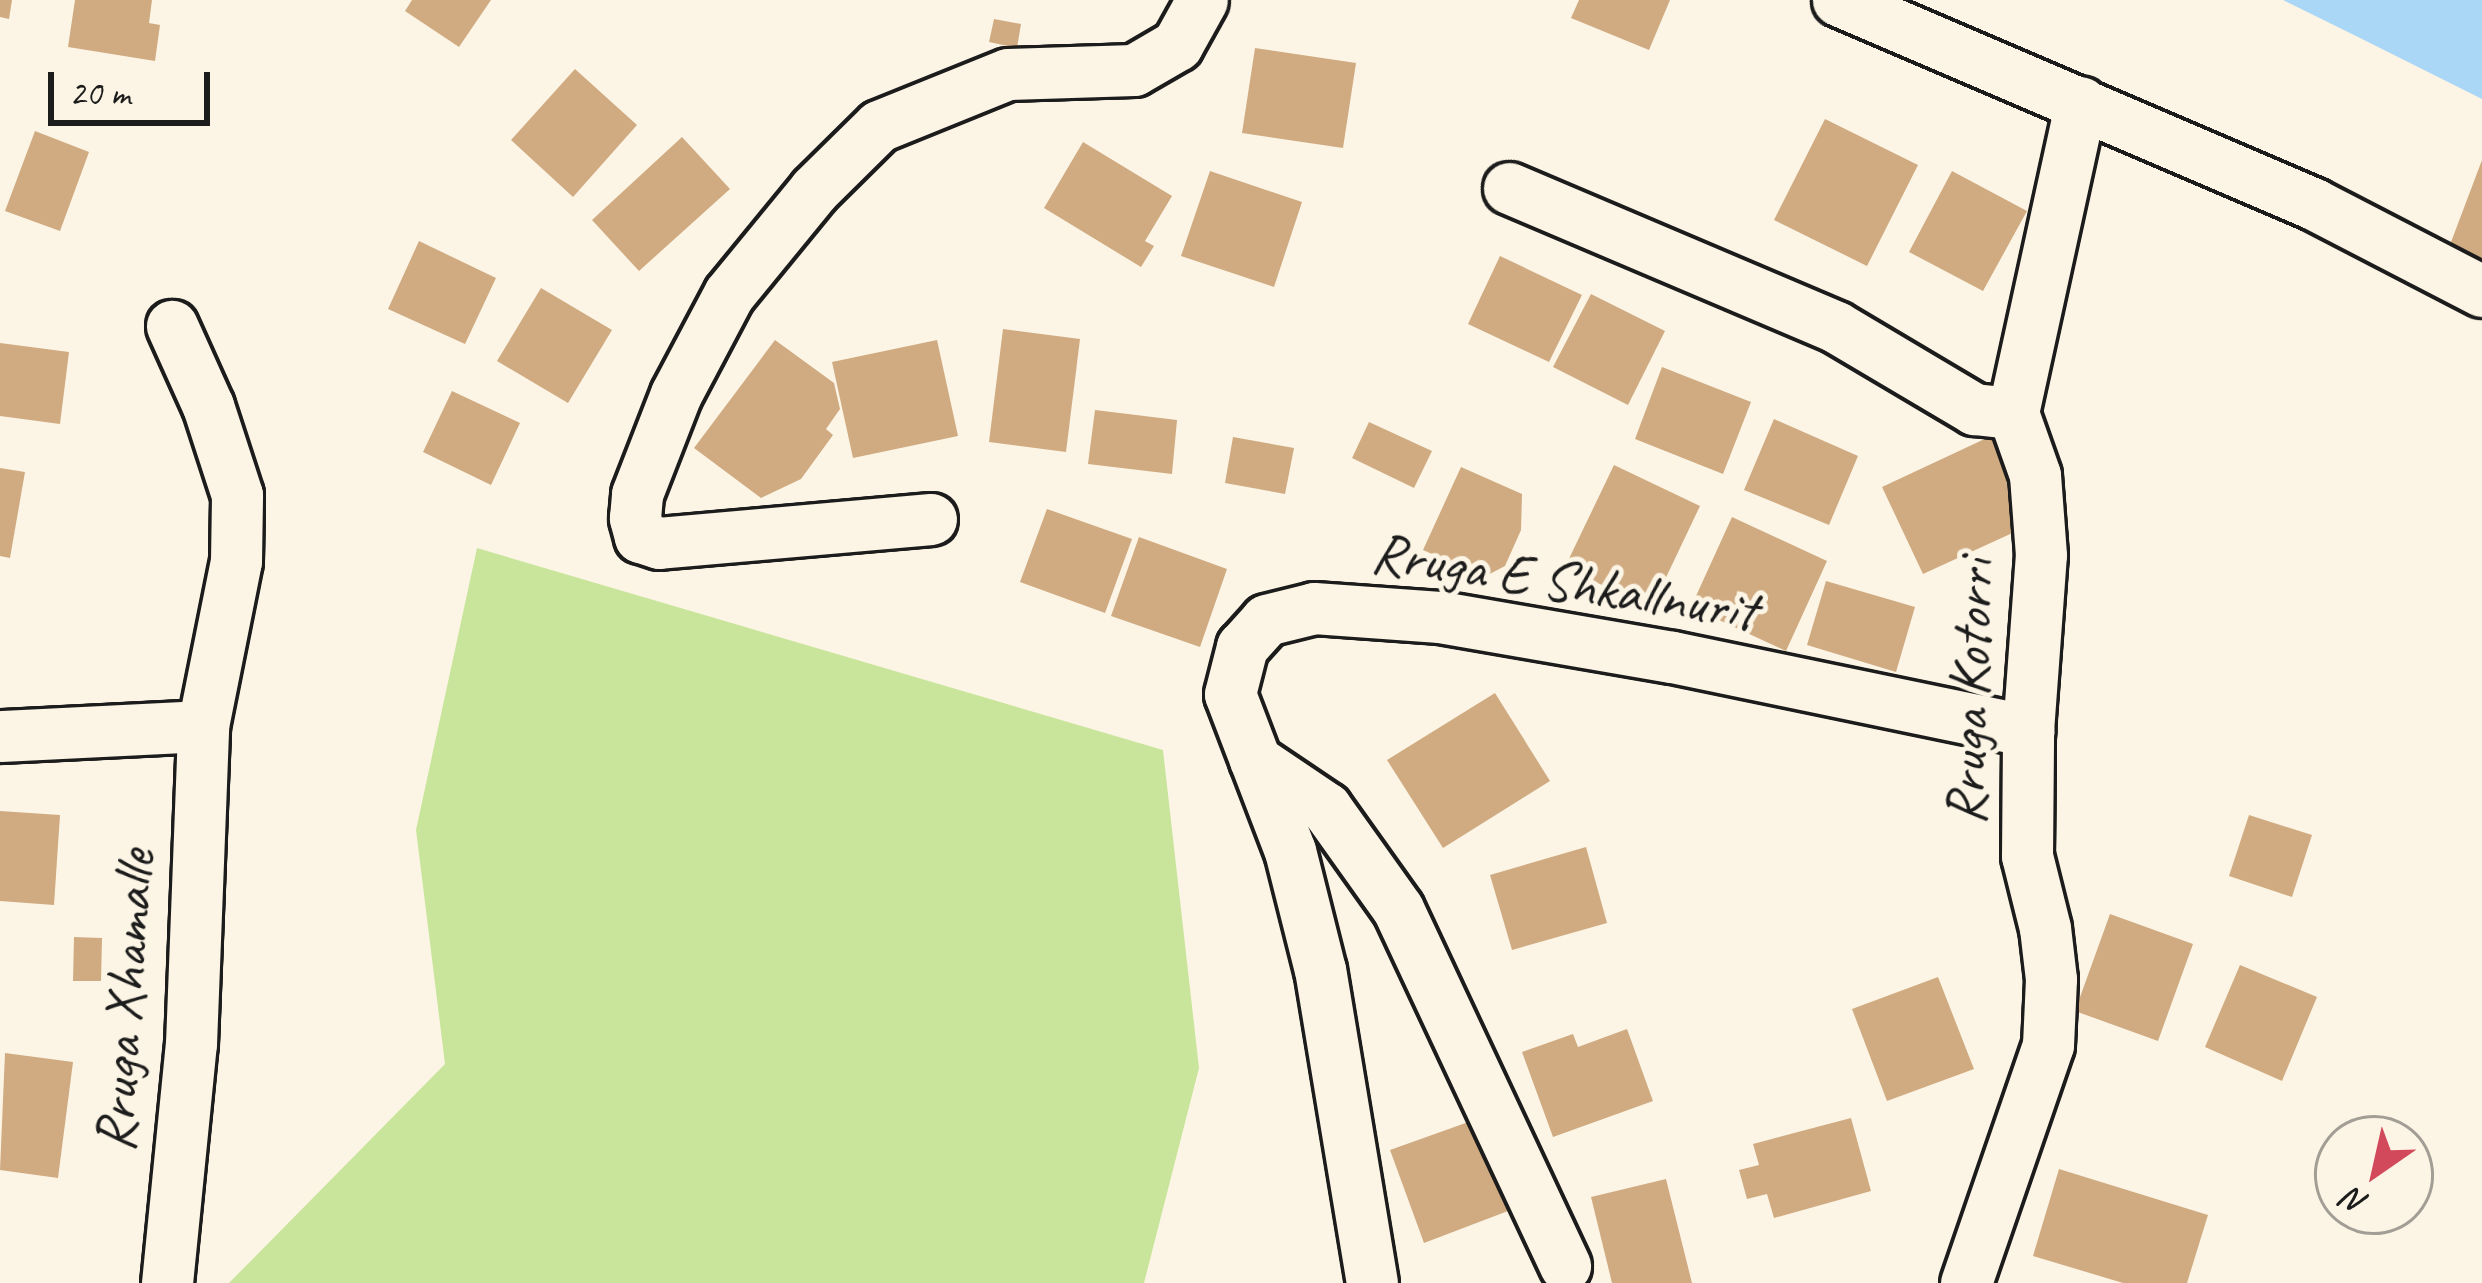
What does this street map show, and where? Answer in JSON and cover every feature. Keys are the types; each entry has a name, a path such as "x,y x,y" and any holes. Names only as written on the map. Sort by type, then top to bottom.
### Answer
{"street":[{"path":"931,519 658,543 640,537 635,518 637,494 676,394 729,294 814,190 879,126 1008,74 1134,70 1177,45 1202,0"},
{"path":"1838,0 2314,205 2482,291"},
{"path":"1509,188 1836,327 1974,410 2013,413 2081,102"},
{"name":"Rruga Xhamalle","path":"166,1283 191,1044 203,726 236,561 237,495 208,406 172,326"},
{"name":"Rruga Kotorri","path":"1966,1283 2048,1045 2051,979 2045,928 2027,856 2027,731 2042,555 2035,475 2013,413"},
{"name":"Rruga E Shkallnurit","path":"1372,1283 1354,1197 1320,970 1290,851 1230,694 1242,646 1266,620 1315,608 1440,616 1672,657 2027,731"},
{"path":"0,736 203,726"},
{"path":"1255,760 1325,808 1398,909 1565,1267"}],"green space":[{"path":"477,548 1163,750 1199,1068 1144,1283 229,1283 445,1064 416,830"}],"water":[{"path":"2283,0 2482,0 2482,99 2358,37"}],"building":[{"path":"0,0 12,0 9,19 0,17"},
{"path":"75,0 152,0 149,23 160,25 155,61 68,47"},
{"path":"412,0 491,0 459,47 405,11"},
{"path":"1579,0 1670,0 1649,50 1571,18"},
{"path":"994,19 1021,24 1017,48 989,42"},
{"path":"1255,48 1356,63 1343,148 1242,133"},
{"path":"575,69 637,125 573,197 511,140"},
{"path":"1825,119 1918,165 1867,266 1774,220"},
{"path":"35,131 89,152 60,231 5,211"},
{"path":"682,137 730,189 639,271 592,220"},
{"path":"1083,142 1172,196 1145,241 1154,246 1141,267 1044,208"},
{"path":"2482,160 2482,263 2448,250"},
{"path":"1210,171 1302,202 1274,287 1181,256"},
{"path":"1952,171 2027,211 1983,291 1909,252"},
{"path":"419,241 496,278 465,344 388,309"},
{"path":"1500,256 1582,295 1549,362 1468,324"},
{"path":"541,288 612,330 568,403 497,361"},
{"path":"1591,294 1665,331 1628,405 1553,367"},
{"path":"1003,329 1080,339 1066,452 989,442"},
{"path":"775,340 834,383 840,409 826,429 833,435 801,479 761,498 694,448"},
{"path":"937,340 958,436 853,458 832,362"},
{"path":"0,343 69,352 60,424 0,416"},
{"path":"1662,367 1751,402 1723,474 1635,439"},
{"path":"452,391 520,423 491,485 423,452"},
{"path":"1095,410 1177,420 1172,474 1088,464"},
{"path":"1774,419 1858,456 1829,525 1744,490"},
{"path":"1369,422 1432,451 1414,488 1352,458"},
{"path":"1991,436 2032,524 1923,574 1882,487"},
{"path":"1233,437 1294,448 1285,494 1225,483"},
{"path":"1614,465 1700,506 1651,609 1565,567"},
{"path":"1461,467 1522,494 1521,530 1505,566 1484,577 1423,550"},
{"path":"0,468 25,472 10,558 0,556"},
{"path":"1047,509 1132,539 1105,613 1020,582"},
{"path":"1732,517 1827,561 1786,651 1691,607"},
{"path":"1139,537 1227,569 1200,647 1111,616"},
{"path":"1826,581 1915,607 1896,672 1807,645"},
{"path":"1495,693 1550,781 1443,848 1387,760"},
{"path":"0,811 60,815 54,905 0,901"},
{"path":"2249,815 2312,835 2292,897 2229,876"},
{"path":"1586,847 1607,923 1512,950 1490,875"},
{"path":"2110,914 2193,944 2158,1041 2075,1011"},
{"path":"74,937 102,938 101,981 73,981"},
{"path":"2240,965 2317,997 2282,1081 2205,1047"},
{"path":"1938,977 1974,1069 1887,1101 1852,1009"},
{"path":"1627,1029 1653,1101 1553,1137 1522,1052 1573,1034 1578,1047"},
{"path":"5,1053 73,1062 58,1178 0,1170"},
{"path":"1851,1118 1871,1191 1774,1218 1767,1194 1747,1199 1739,1170 1759,1165 1753,1144"},
{"path":"1474,1120 1508,1211 1424,1243 1390,1150"},
{"path":"2059,1169 2208,1215 2187,1283 2123,1283 2033,1256"},
{"path":"1666,1179 1692,1283 1612,1283 1591,1197"}]}
